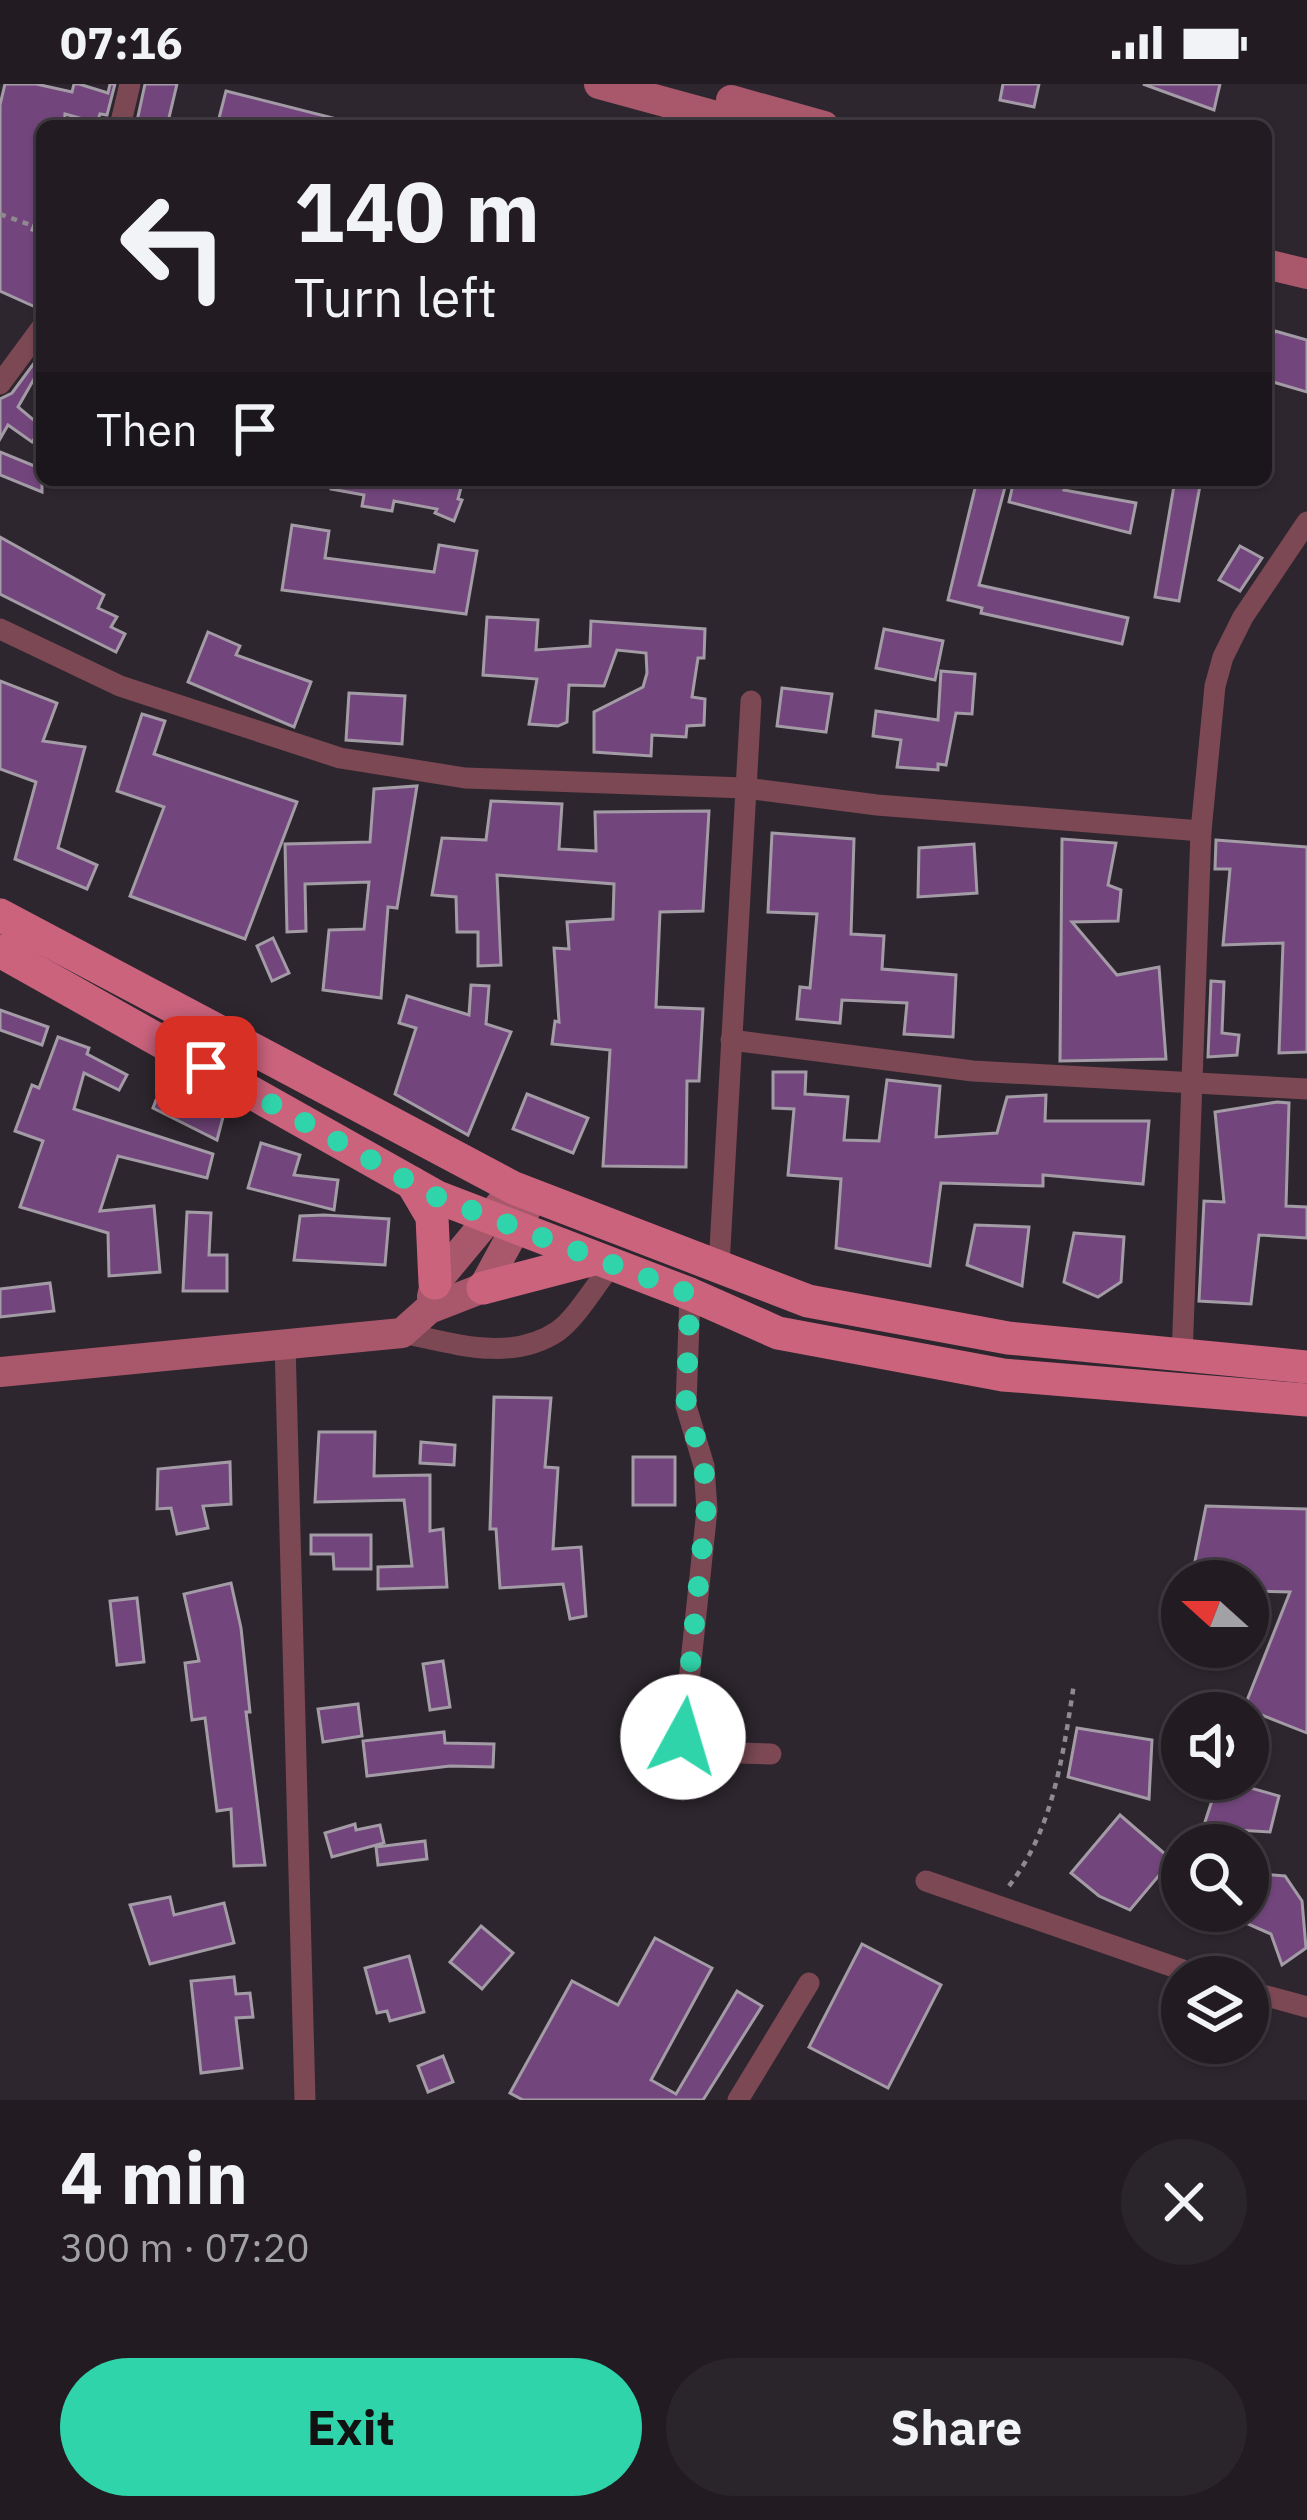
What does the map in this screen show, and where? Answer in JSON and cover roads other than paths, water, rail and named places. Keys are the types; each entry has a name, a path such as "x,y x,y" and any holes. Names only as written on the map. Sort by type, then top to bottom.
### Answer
{"main road":[{"path":"599,84 731,120"},
{"path":"674,84 803,120"},
{"path":"1272,247 1307,256"},
{"path":"1272,265 1307,274"},
{"path":"0,915 523,1192 808,1301 896,1320 1182,1358 1307,1367"},
{"path":"0,951 412,1183 778,1333 1004,1375 1307,1400"},
{"path":"412,1183 432,1217 432,1296"},
{"path":"483,1288 504,1224 523,1192"},
{"path":"0,1372 402,1333 504,1224"},
{"path":"432,1296 603,1262"}],"street":[{"path":"121,120 130,84"},
{"path":"0,384 36,335"},
{"path":"1182,1358 1201,831 1215,686 1222,657 1307,522"},
{"path":"0,629 120,686 340,758 465,778 745,788 877,805 1201,831"},
{"path":"719,1267 751,701"},
{"path":"731,1040 974,1071 1307,1089"},
{"path":"402,1333 476,1348 524,1348 561,1329 603,1262"},
{"path":"690,1294 686,1406 704,1466 706,1510 683,1737 710,1752 771,1754"},
{"path":"285,1343 305,2100"},
{"path":"926,1880 1161,1962"},
{"path":"738,2100 808,1983"},
{"path":"1269,1997 1307,2007"}]}
